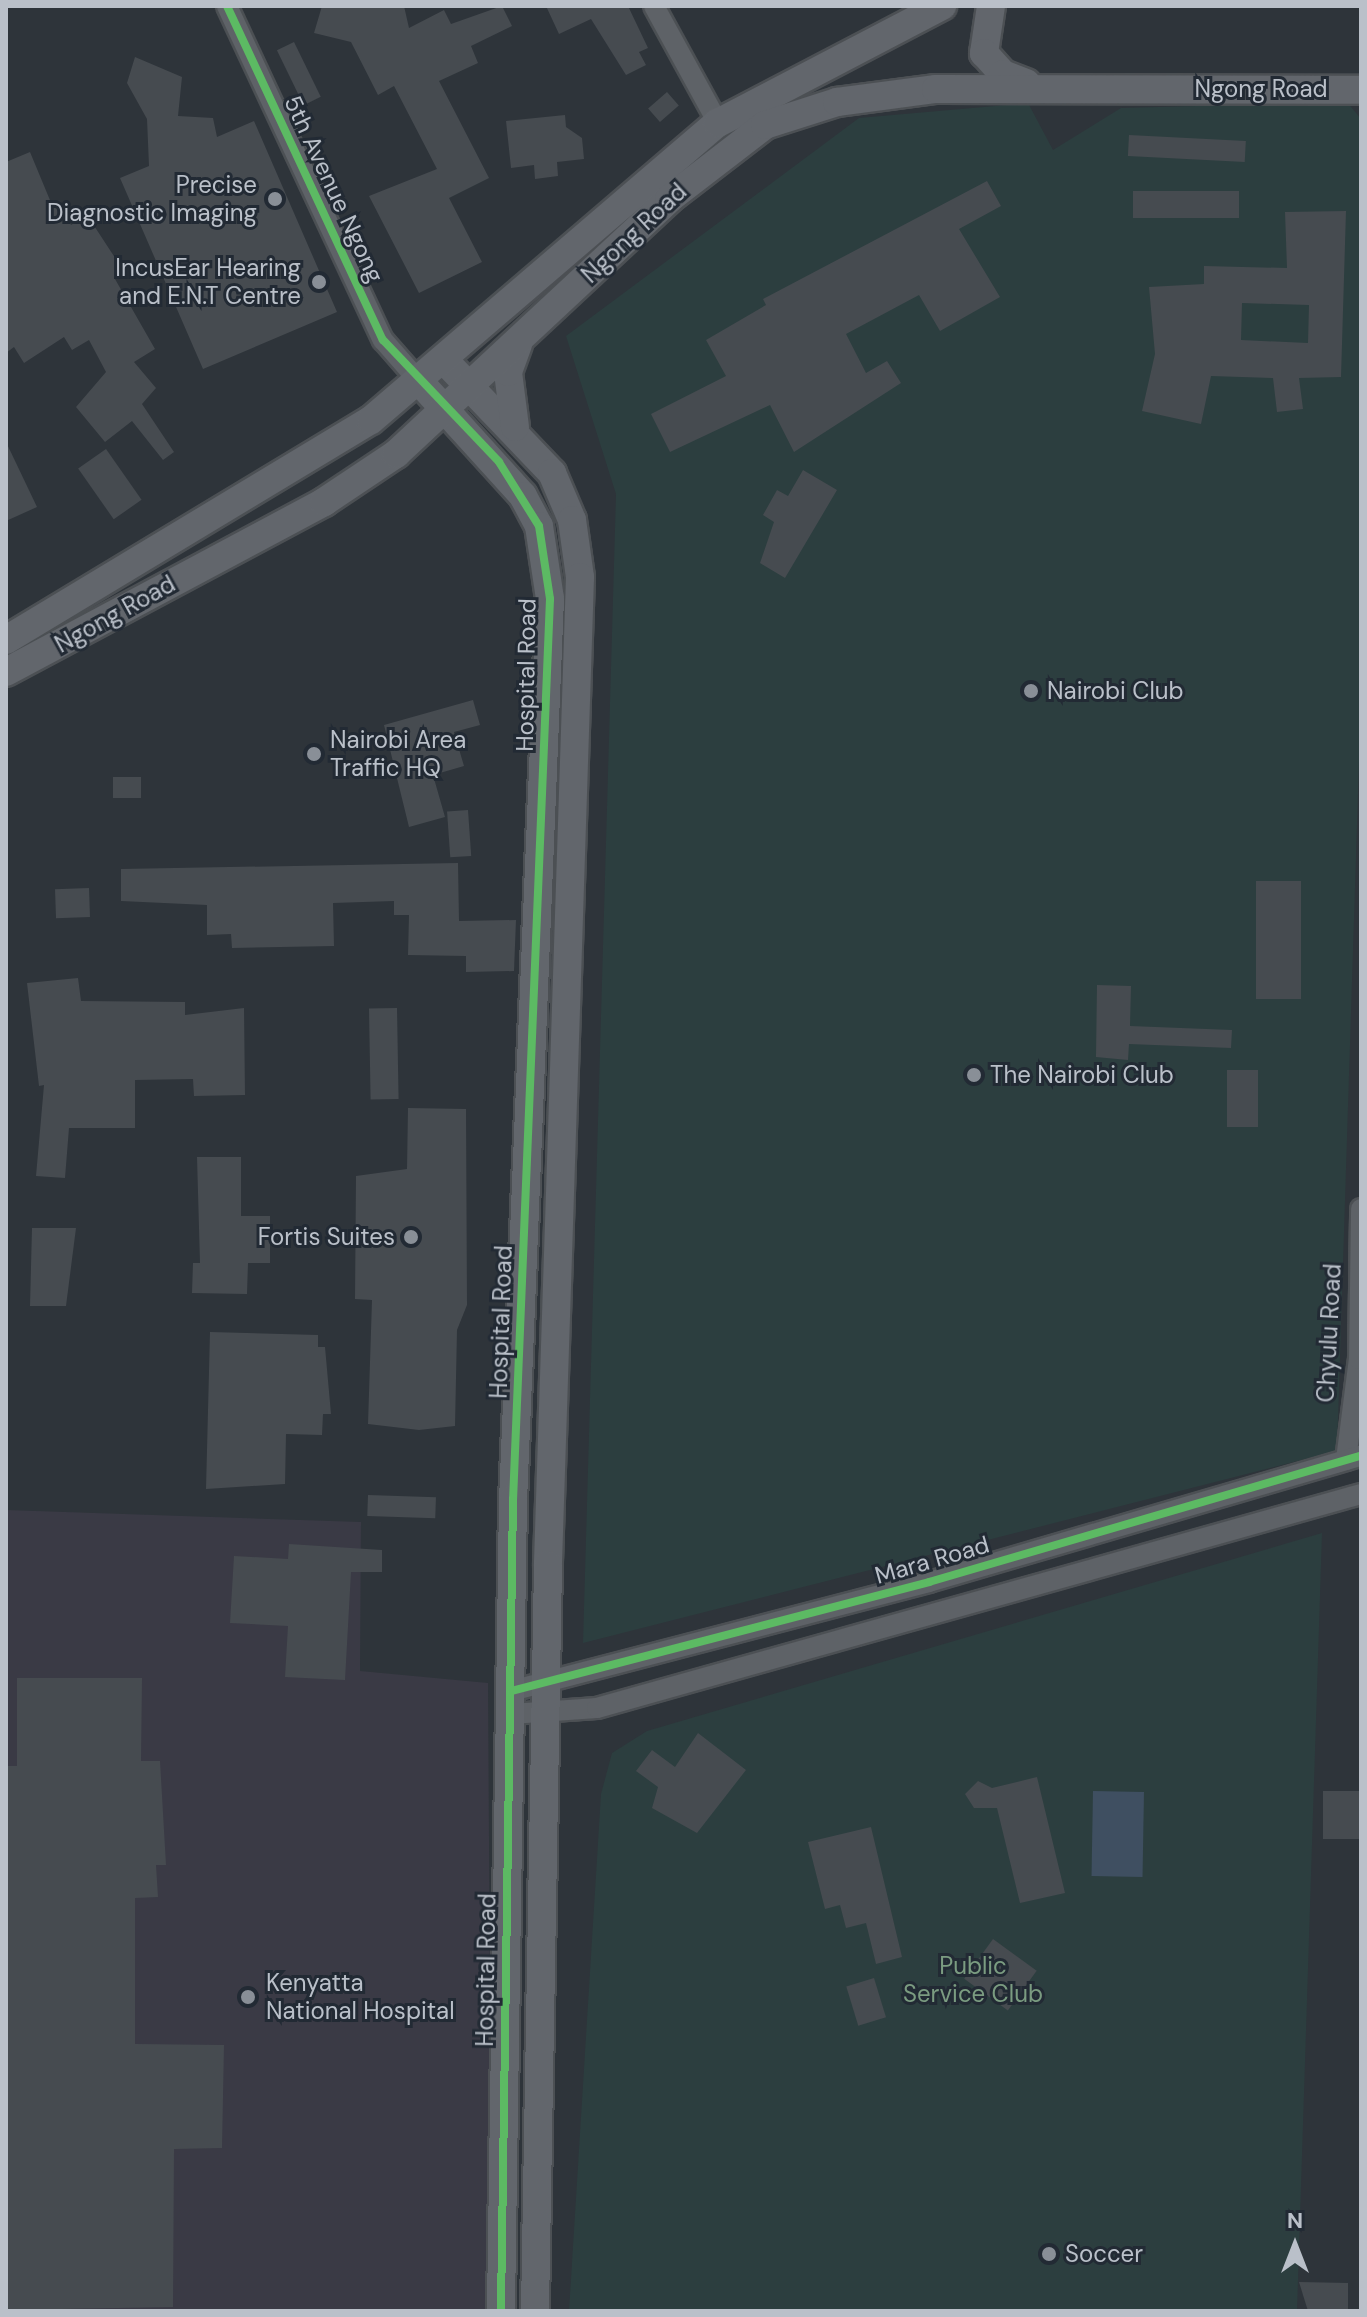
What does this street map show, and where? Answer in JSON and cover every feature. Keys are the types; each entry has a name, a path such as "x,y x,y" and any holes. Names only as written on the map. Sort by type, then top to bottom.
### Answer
{"street":[{"name":"5th Avenue Ngong","path":"227,6 383,340 418,380"},
{"path":"654,6 718,123"},
{"name":"Ngong Road","path":"6,640 371,420 718,123 942,6"},
{"path":"991,6 981,42 989,64 1031,85"},
{"name":"Ngong Road","path":"6,672 324,502 446,409 669,199 765,125 882,93 1031,85 1361,90"},
{"path":"515,427 508,372 518,344"},
{"path":"443,359 515,427 552,473 572,520 582,620 546,1685 535,2311"},
{"name":"Hospital Road","path":"418,380 499,462 539,526 550,599 511,1703 501,2311"},
{"name":"Chyulu Road","path":"1354,1458 1361,1209"},
{"name":"Mara Road","path":"511,1703 546,1685 1354,1458"},
{"name":"Mara Road","path":"511,1703 546,1716 597,1708 1361,1494"}],"shaded area":[{"name":"Kenyatta National Hospital","path":"6,1510 361,1522 360,1671 488,1683 492,2311 6,2311"}],"green space":[{"name":"The Nairobi Club","path":"1347,102 1361,119 1361,699 1337,1451 583,1643 616,494 566,336 859,118 1028,103 1053,150 1121,108"},
{"name":"Public Service Club","path":"1322,1533 1297,2311 569,2311 601,1794 612,1753 647,1731"}],"water":[{"path":"1093,1791 1144,1792 1143,1877 1092,1876"}],"building":[{"path":"322,6 404,6 409,28 444,10 451,24 502,6 512,26 471,46 478,63 439,81 489,178 449,198 482,262 419,293 369,196 437,169 394,86 378,95 351,42 314,33"},
{"path":"546,6 628,6 648,48 639,52 646,65 626,75 591,19 559,34"},
{"path":"294,42 321,97 304,105 277,50"},
{"path":"135,57 182,77 178,116 213,118 217,137 254,121 337,312 203,369 120,178 149,166 147,119 127,83"},
{"path":"667,92 679,106 660,122 648,108"},
{"path":"565,115 566,127 582,138 584,159 557,162 558,176 535,179 534,165 511,168 506,121"},
{"path":"1129,135 1246,141 1245,162 1128,156"},
{"path":"30,152 52,205 60,201 71,225 87,215 125,273 115,279 155,349 134,362 156,388 142,404 174,452 163,460 132,421 105,442 76,407 106,372 89,340 72,350 64,337 24,363 14,347 6,353 6,162"},
{"path":"987,181 1001,206 959,229 1000,297 940,331 919,295 846,334 866,373 887,361 901,383 794,452 770,405 670,452 651,414 726,376 706,340 766,305 763,299"},
{"path":"1133,191 1239,191 1239,218 1133,218"},
{"path":"1346,211 1341,377 1299,378 1303,409 1277,412 1273,378 1211,376 1201,424 1142,411 1155,354 1149,287 1204,284 1204,266 1287,268 1285,212","holes":["1242,303 1309,305 1308,343 1241,340"]},
{"path":"6,442 37,507 6,521"},
{"path":"106,449 142,500 114,519 78,469"},
{"path":"803,470 837,490 785,578 760,563 774,522 763,515 777,490 788,496"},
{"path":"473,700 480,725 454,732 464,766 433,775 445,817 409,827 384,725"},
{"path":"113,777 141,777 141,798 113,798"},
{"path":"468,810 471,856 450,857 447,811"},
{"path":"458,863 459,921 516,920 514,971 466,972 466,956 408,955 409,915 394,915 394,901 333,903 334,946 232,948 231,934 207,935 207,905 121,901 121,869"},
{"path":"1256,881 1301,881 1301,999 1256,999"},
{"path":"89,888 90,917 56,918 55,889"},
{"path":"78,978 81,1001 185,1002 185,1015 244,1008 245,1095 194,1096 193,1079 135,1080 135,1128 69,1128 65,1178 36,1176 44,1085 39,1086 27,983"},
{"path":"1097,985 1131,986 1130,1026 1232,1030 1231,1048 1129,1044 1128,1060 1096,1057"},
{"path":"369,1008 397,1008 399,1099 371,1099"},
{"path":"1227,1070 1258,1070 1258,1127 1227,1127"},
{"path":"408,1108 466,1109 467,1305 457,1330 455,1426 419,1430 368,1424 372,1300 355,1299 356,1176 407,1169"},
{"path":"197,1157 241,1157 241,1216 270,1216 270,1263 248,1263 247,1294 192,1293 193,1263 200,1263"},
{"path":"32,1228 76,1228 66,1306 30,1306"},
{"path":"210,1332 318,1335 318,1347 325,1347 331,1414 323,1414 322,1435 286,1434 285,1484 206,1489"},
{"path":"368,1495 436,1497 435,1518 367,1516"},
{"path":"289,1544 382,1550 382,1572 351,1572 345,1680 285,1677 288,1626 230,1623 234,1556 288,1559"},
{"path":"17,1678 142,1678 141,1761 160,1761 166,1865 156,1865 158,1897 135,1898 135,2044 224,2045 222,2148 174,2149 173,2307 6,2310 6,1766 17,1766"},
{"path":"698,1733 746,1770 697,1833 652,1808 658,1787 636,1771 652,1750 675,1767"},
{"path":"1037,1777 1065,1893 1020,1903 997,1808 974,1808 965,1794 978,1781 992,1788"},
{"path":"1323,1791 1361,1791 1361,1839 1323,1839"},
{"path":"871,1827 902,1957 876,1964 866,1923 846,1928 840,1905 825,1909 808,1842"},
{"path":"993,1939 1037,1971 1008,2010 964,1979"},
{"path":"874,1978 886,2017 858,2026 846,1986"},
{"path":"1299,2282 1348,2283 1348,2311 1308,2311"}],"cycle path":[{"path":"227,6 383,340 499,462 539,526 550,599 513,1499 501,2311"},
{"path":"511,1691 929,1582 1361,1456"}],"place":[{"name":"Precise Diagnostic Imaging","path":"275,199"},
{"name":"IncusEar Hearing and E.N.T Centre","path":"319,282"},
{"name":"Nairobi Club","path":"1031,691"},
{"name":"Nairobi Area Traffic HQ","path":"314,754"},
{"name":"The Nairobi Club","path":"974,1075"},
{"name":"Fortis Suites","path":"411,1237"},
{"name":"Kenyatta National Hospital","path":"248,1997"},
{"name":"Soccer","path":"1049,2254"}]}
